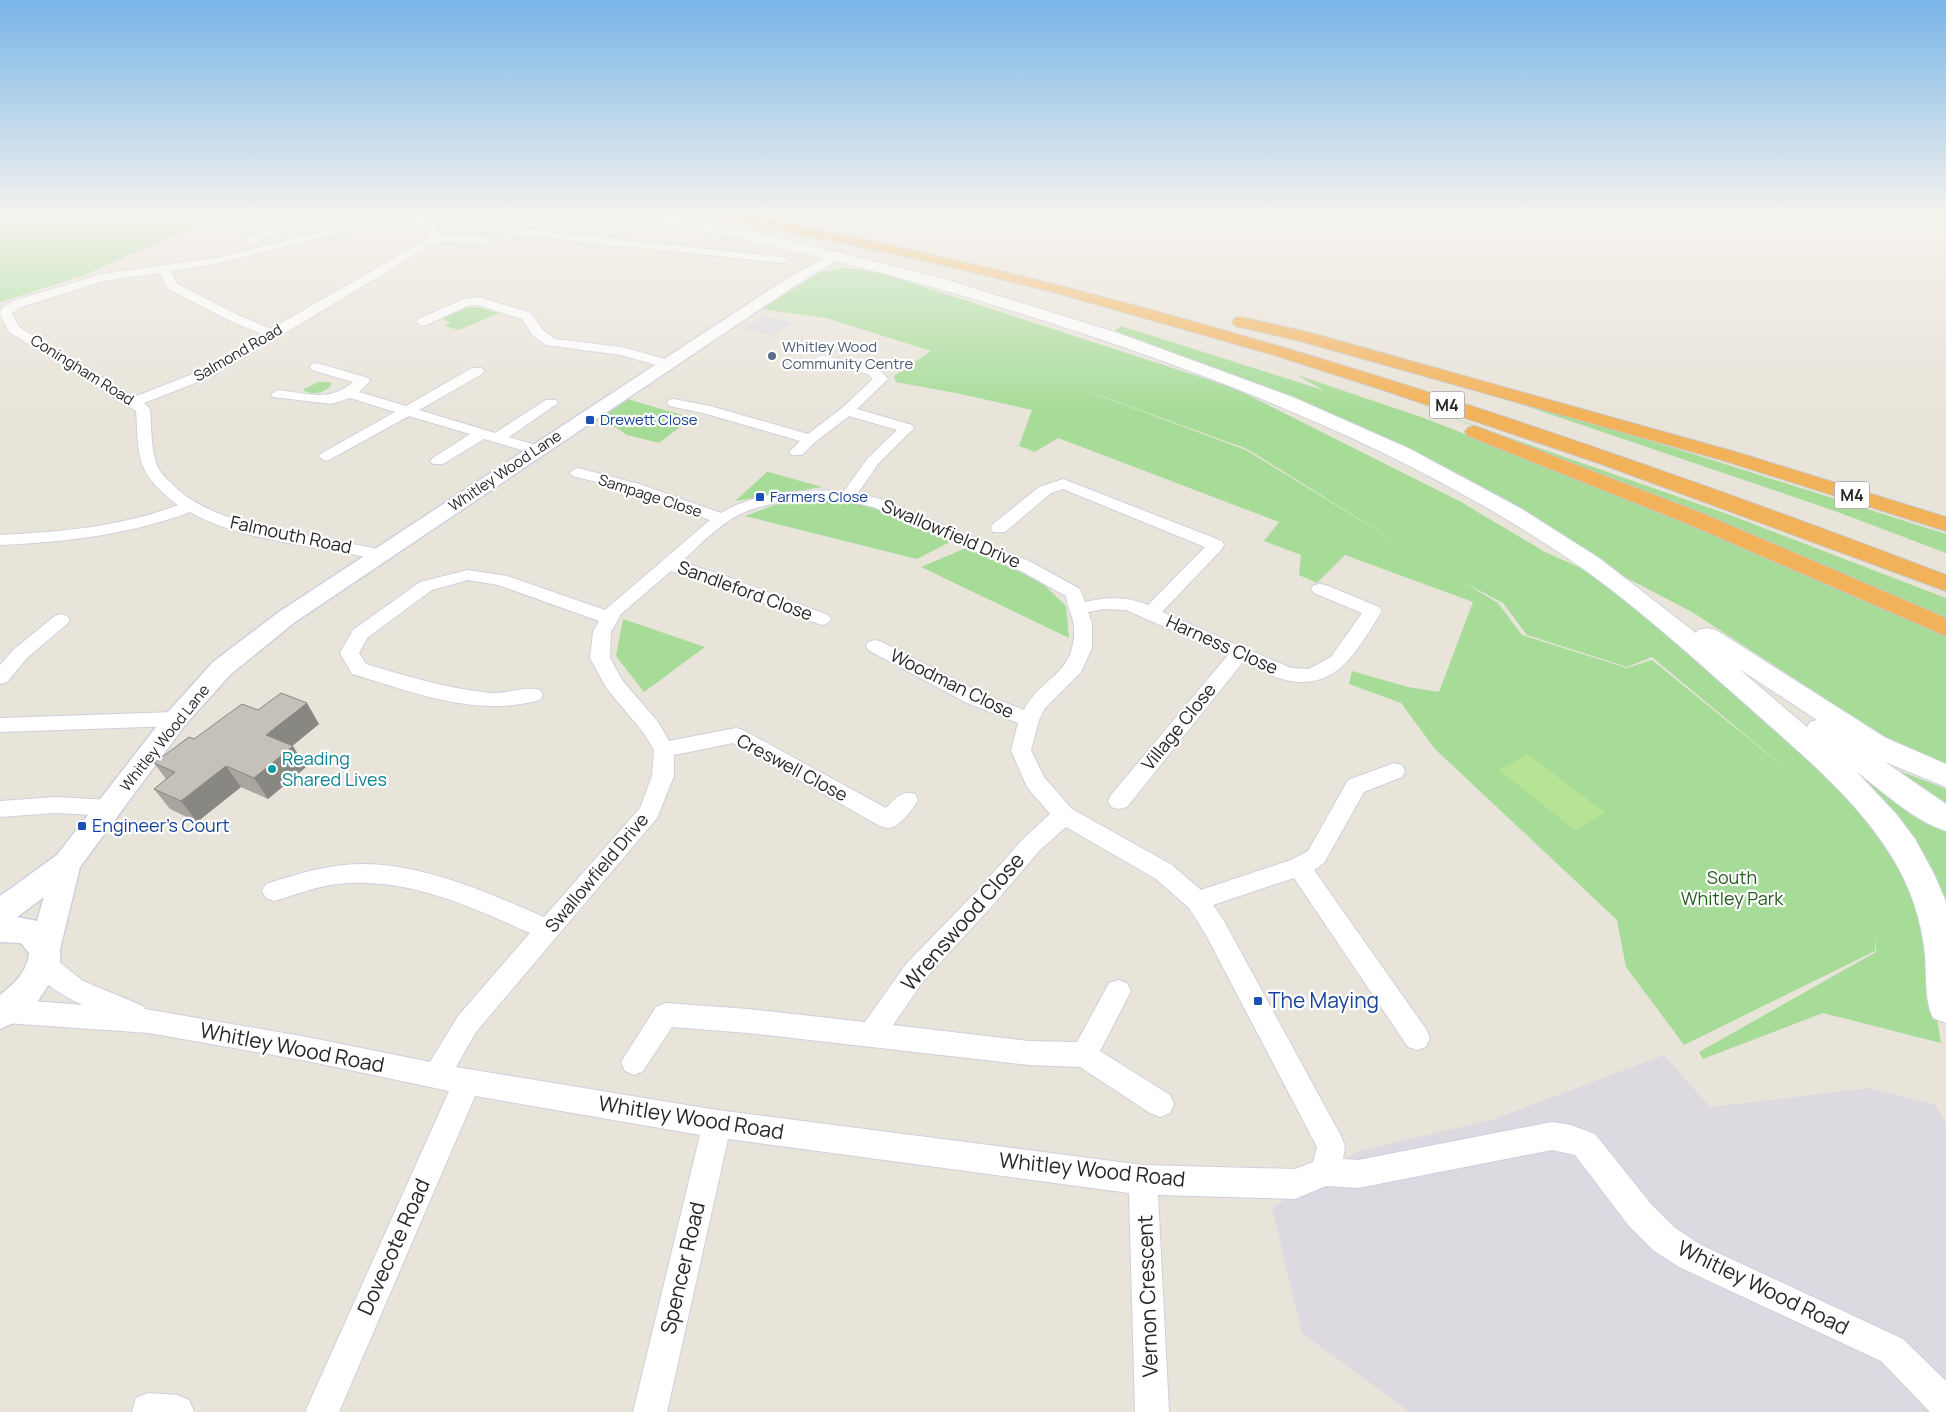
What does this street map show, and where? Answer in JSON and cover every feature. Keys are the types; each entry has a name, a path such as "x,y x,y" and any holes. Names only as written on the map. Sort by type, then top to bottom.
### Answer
{"highway":[{"name":"M4","path":"1010,281 1209,341 1419,410 1696,519 1946,628"},
{"name":"M4","path":"1024,281 1149,313 1362,376 1701,492 1946,584"},
{"name":"M4","path":"1070,281 1181,309 1305,337 1478,385 1759,465 1946,524"},
{"name":"M4","path":"1181,309 1343,357 1589,436 1946,564"}],"main road":[{"path":"928,281 1045,314 1180,360 1262,392 1362,435 1444,475 1522,519 1602,571 1680,617 1876,745 1906,760 1946,776"},
{"path":"1602,571 1687,638 1788,726 1840,774 1880,818 1915,868 1931,904 1940,935 1946,1007"},
{"path":"1728,650 1778,695 1828,735 1917,801 1946,819"}],"street":[{"name":"Coningham Road","path":"89,281 16,304 5,312 14,329 143,409 151,469 169,492 191,506"},
{"path":"170,281 172,286 234,318 272,334"},
{"name":"Salmond Road","path":"134,402 208,373 363,281"},
{"name":"Whitley Wood Lane","path":"0,913 67,863 176,719 222,668 288,617 794,281"},
{"path":"422,322 468,302 479,301 527,316 538,334 551,342 622,351 667,364"},
{"path":"797,452 810,439 847,411 881,379 873,371 821,359"},
{"path":"278,394 332,400 349,393 363,381 317,367"},
{"path":"327,456 477,371"},
{"path":"349,393 405,412 537,450"},
{"path":"497,438 551,403"},
{"path":"674,403 705,409 810,439"},
{"path":"847,411 907,428 873,461 848,496"},
{"path":"438,461 482,433"},
{"name":"Sampage Close","path":"578,473 633,487 722,519"},
{"path":"999,528 1045,490 1062,484 1216,545 1152,613"},
{"name":"Swallowfield Drive","path":"436,1076 467,1024 649,812 663,776 664,750 651,727 614,684 600,658 602,632 609,618 614,611 668,564 722,519 739,509 785,497 814,494 848,496 878,502 917,518 1026,566 1074,593 1083,623 1082,648 1074,667 1037,704 1029,720 1021,750 1035,781 1064,815 1164,872 1197,901 1214,928 1331,1146 1326,1172"},
{"path":"0,540 98,532 146,523 191,506"},
{"name":"Falmouth Road","path":"191,506 227,523 255,530 362,549 380,555"},
{"name":"Sandleford Close","path":"668,564 717,579 822,619"},
{"path":"533,695 496,700 455,696 428,690 359,669 349,653 360,634 426,586 468,575 501,580 609,618"},
{"name":"Harness Close","path":"1077,608 1104,603 1129,604 1288,674 1312,676 1338,661 1374,611 1320,589"},
{"path":"0,677 20,654 61,620"},
{"name":"Woodman Close","path":"875,646 974,698 1029,720"},
{"name":"Village Close","path":"1119,800 1239,654"},
{"path":"0,725 176,719"},
{"name":"Creswell Close","path":"664,750 736,735 888,820 907,800"},
{"path":"1197,901 1299,866 1316,857 1356,786 1394,771"},
{"path":"0,809 55,805 110,808"},
{"name":"Wrenswood Close","path":"871,1035 915,972 984,899 1031,845 1064,815"},
{"name":"Whitley Wood Lane","path":"3,1012 25,994 44,957 67,863"},
{"path":"1299,866 1417,1038"},
{"path":"274,891 338,874 384,874 463,893 549,930"},
{"path":"0,929 28,931 44,957"},
{"name":"Whitley Wood Road","path":"44,957 74,989 149,1021"},
{"path":"1084,1055 1118,991"},
{"name":"Whitley Wood Road","path":"3,1012 149,1021 307,1049 466,1082 717,1124 1143,1180 1295,1184 1326,1172 1358,1174 1552,1136 1571,1139 1584,1144 1640,1215 1664,1239 1690,1256 1892,1350 1946,1405"},
{"path":"634,1062 665,1015 748,1022 1029,1053 1084,1055 1160,1104"},
{"name":"Dovecote Road","path":"322,1412 466,1082"},
{"name":"Spencer Road","path":"650,1412 717,1124"},
{"name":"Vernon Crescent","path":"1143,1180 1152,1412"}],"shaded area":[{"path":"763,316 793,323 774,336 744,329"},
{"path":"1664,1055 1710,1107 1870,1088 1934,1104 1946,1123 1946,1412 1410,1412 1302,1333 1272,1208 1356,1152 1494,1119"}],"green space":[{"path":"0,281 67,281 0,302"},
{"name":"South Whitley Park","path":"806,281 905,281 1234,388 1461,502 1545,552 1590,572 1644,610 1815,758 1913,876 1941,1043 1823,1013 1703,1059 1699,1052 1876,952 1876,937 1875,951 1684,1045 1626,967 1617,920 1435,749 1401,703 1349,684 1352,671 1408,687 1439,692 1473,602 1345,555 1317,583 1299,575 1301,555 1264,541 1279,522 1058,438 1035,452 1019,446 1032,410 896,382 894,376 931,351 826,318 762,309","holes":["1049,377 1247,449 1417,555 1246,450","1465,583 1503,603 1527,635 1627,667 1652,657 1791,773 1652,660 1627,668 1522,635 1498,603"]},
{"path":"476,307 500,313 459,330 444,326 450,323 440,317 464,308"},
{"path":"1121,326 1323,390 1297,375 1424,418 1586,481 1822,578 1946,633 1946,764 1913,752 1887,739 1692,612 1621,575 1531,517 1438,464 1358,426 1113,332"},
{"path":"318,382 329,382 332,384 326,390 319,393 310,393 303,390"},
{"path":"1488,393 1684,451 1946,534 1946,553 1835,511"},
{"path":"624,398 692,418 659,443 627,435 597,415"},
{"path":"1442,414 1730,515 1946,598 1946,621 1562,459"},
{"path":"768,472 822,487 735,501"},
{"path":"789,500 844,500 887,512 952,541 917,559 745,516"},
{"path":"966,548 1040,581 1066,606 1069,638 921,567"},
{"path":"623,619 705,647 644,692 616,656"},
{"path":"1789,713 1946,828 1946,899 1924,856"},
{"path":"1528,754 1605,813 1575,830 1499,770"},
{"path":"1887,766 1946,789 1946,810"}],"building":[{"path":"281,693 307,703 266,735 293,746 254,778 226,766 181,801 154,789 175,772 154,763 189,737 194,739 242,704 258,710"}],"place":[{"name":"Whitley Wood Community Centre","path":"772,356"},
{"name":"Drewett Close","path":"590,420"},
{"name":"Farmers Close","path":"760,497"},
{"name":"Reading Shared Lives","path":"272,769"},
{"name":"Engineer's Court","path":"82,826"},
{"name":"The Maying","path":"1258,1001"}]}
